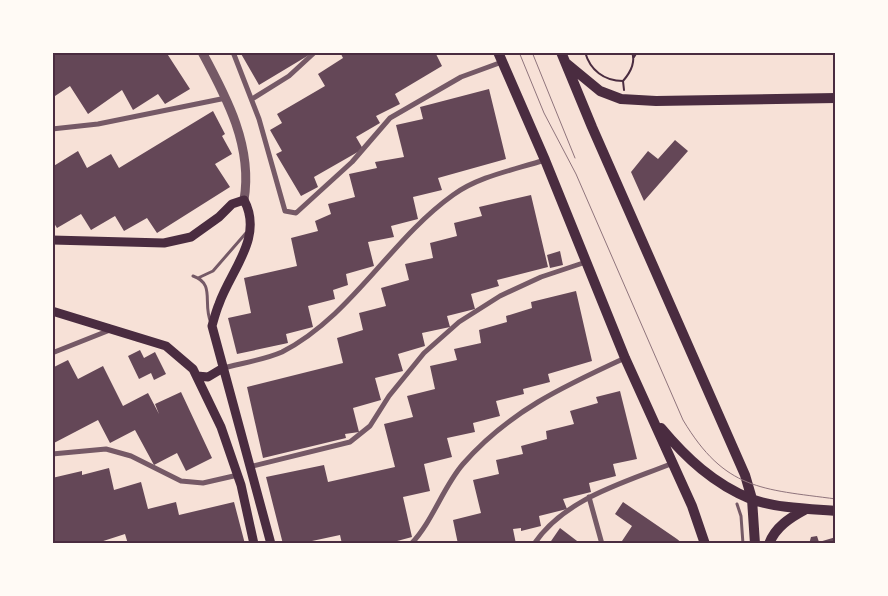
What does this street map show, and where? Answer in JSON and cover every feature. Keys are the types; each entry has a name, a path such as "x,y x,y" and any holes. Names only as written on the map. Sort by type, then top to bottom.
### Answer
{"main road":[{"path":"500,57 545,160 625,358 692,506 705,544"},
{"path":"563,58 600,91 621,99 656,101 836,98"},
{"path":"563,58 730,440 752,499 755,544"},
{"path":"52,240 164,242 191,237 219,217 232,204 244,200 251,218 246,248 219,303 212,326 271,544"},
{"path":"52,311 166,346 193,369 221,426 238,475 254,544"},
{"path":"196,376 208,377 223,368"},
{"path":"652,418 682,453 709,475 752,499 806,509 836,510"},
{"path":"769,544 772,536 789,519 806,509"}],"street":[{"path":"202,52 227,98 246,160 247,179 244,200"},
{"path":"232,52 252,99 285,211 296,213 352,162 390,118 500,57"},
{"path":"252,99 289,76 315,52"},
{"path":"52,129 98,124 227,98"},
{"path":"223,368 281,352 303,338 332,316 424,220 453,195 479,181 545,160"},
{"path":"249,467 350,442 370,426 389,396 424,353 459,322 500,296 541,277 586,262"},
{"path":"52,353 113,329"},
{"path":"411,544 438,505 462,465 494,433 531,405 625,358"},
{"path":"52,454 106,449 131,456 181,481 189,482 203,483 238,475"},
{"path":"534,544 543,530 589,497 672,463"},
{"path":"589,497 602,544"}],"lane":[{"path":"198,278 213,271 250,227"},
{"path":"193,276 198,278 208,288 206,308 212,326"},
{"path":"737,504 744,533 743,544"}],"path":[{"path":"585,52 588,64 606,79 616,81 623,81 630,72 637,52"},
{"path":"632,52 634,57"}],"building":[{"path":"52,52 166,52 190,89 165,104 158,94 133,110 122,90 88,114 70,86 52,98"},
{"path":"240,52 308,52 309,55 259,85"},
{"path":"340,52 435,52 442,66 395,94 400,104 376,116 380,123 356,137 363,149 314,177 318,187 301,196 276,154 282,151 270,130 282,123 277,114 325,86 318,74 343,58"},
{"path":"489,89 506,159 438,178 442,190 413,197 418,219 391,226 394,237 368,242 374,266 346,274 348,285 333,290 335,299 308,306 313,327 286,334 288,343 237,354 228,318 251,313 244,278 297,266 291,238 318,231 315,221 331,214 328,204 355,197 349,174 377,168 375,162 404,157 396,125 423,119 420,107"},
{"path":"213,111 225,134 222,136 232,154 215,164 230,187 157,233 147,218 124,231 115,216 91,230 81,214 57,228 52,220 52,167 78,151 87,168 111,154 119,168"},
{"path":"675,140 688,151 644,201 631,172 648,151 658,159"},
{"path":"531,195 548,267 497,280 499,286 471,294 475,309 447,316 450,327 422,333 425,346 398,354 403,371 375,378 381,400 353,408 359,432 345,434 346,438 263,458 247,387 343,363 337,338 363,330 359,313 386,306 381,288 409,280 405,264 433,258 430,243 457,236 454,223 482,216 479,207"},
{"path":"560,251 563,265 550,268 547,255"},
{"path":"576,291 592,361 548,374 550,382 523,389 524,394 496,401 500,416 473,423 475,432 447,438 452,457 424,464 430,491 403,497 412,537 386,544 342,544 340,535 312,541 283,544 266,477 324,465 328,482 395,467 384,424 413,417 407,396 435,389 430,366 457,360 454,349 481,343 479,330 507,322 506,316 532,308 531,302"},
{"path":"140,350 144,358 155,352 166,374 154,380 151,373 139,379 128,356"},
{"path":"68,360 78,379 103,366 123,406 148,393 159,414 155,404 181,392 212,458 186,471 177,453 154,465 135,430 110,443 98,420 52,444 52,368"},
{"path":"620,391 637,459 613,464 616,476 589,483 591,492 563,499 567,509 539,516 541,526 521,531 521,528 513,529 516,544 458,544 453,520 481,513 473,480 499,474 496,460 523,454 521,446 547,439 546,431 574,424 570,411 598,403 596,397"},
{"path":"109,468 114,490 141,482 148,509 176,502 179,515 234,502 245,544 128,544 125,534 94,544 52,544 52,478 82,471 82,475"},
{"path":"623,502 683,544 620,544 632,526 615,514"},
{"path":"560,528 581,544 549,544"},
{"path":"817,536 819,542 836,537 836,544 809,544 811,537"}],"tram line":[{"path":"519,52 544,113 576,174 683,420 699,443 714,460 730,473 747,482 786,492 836,499"},
{"path":"532,52 575,158"}]}
